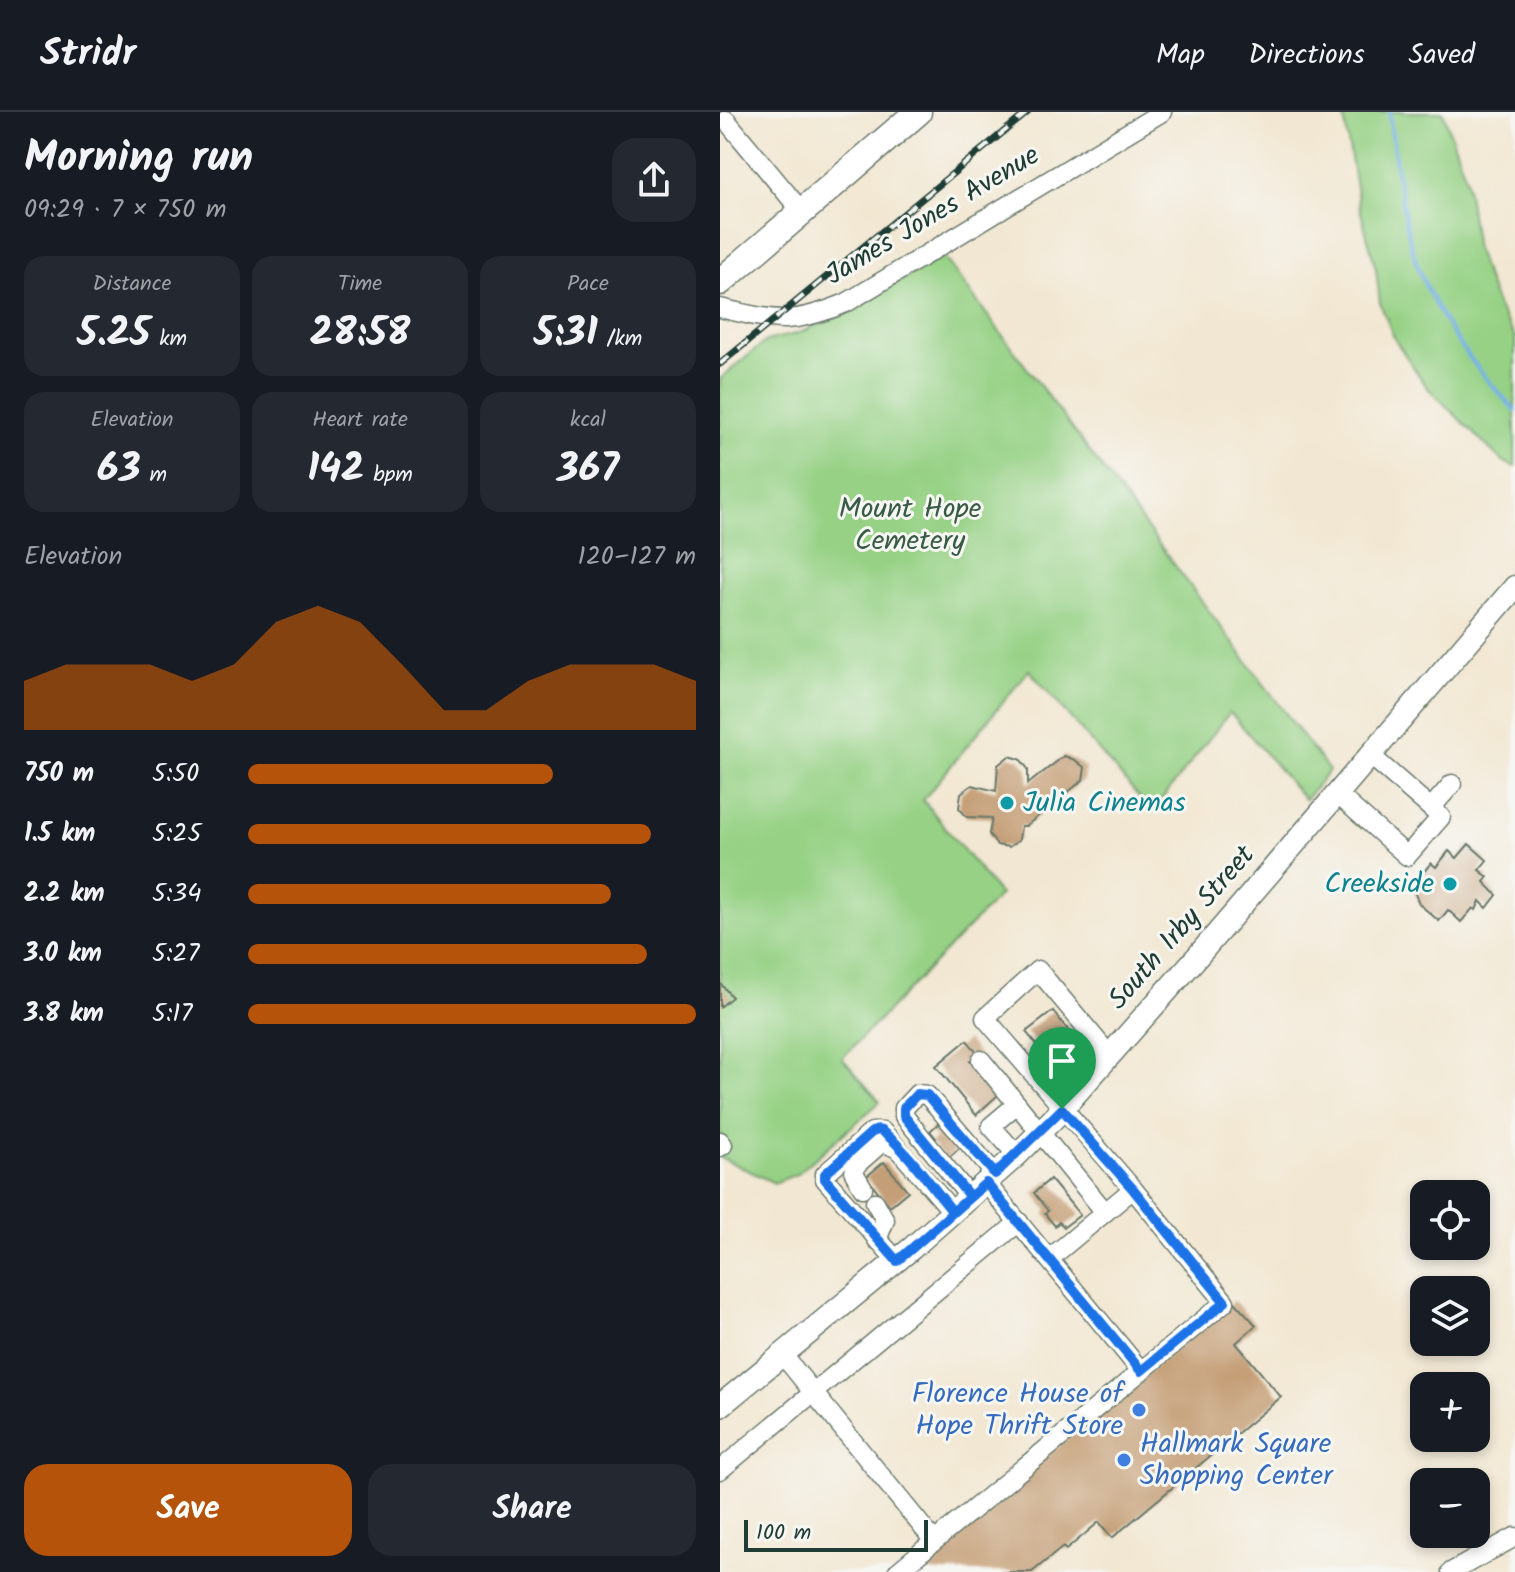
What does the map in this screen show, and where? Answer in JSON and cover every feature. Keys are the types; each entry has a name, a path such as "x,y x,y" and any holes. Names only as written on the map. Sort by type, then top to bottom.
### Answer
{"highway":[{"path":"720,282 918,112"}],"main road":[{"name":"South Irby Street","path":"720,1406 897,1261 1017,1155 1062,1109 1515,587"}],"street":[{"name":"James Jones Avenue","path":"720,308 786,321 820,314 846,303 1162,112"},
{"path":"726,120 802,212"},
{"path":"1337,794 1407,856 1441,817 1370,755"},
{"path":"1431,808 1452,784"},
{"path":"897,1572 1225,1302 1133,1189 985,1018 1038,970 1110,1056"},
{"path":"981,1060 1105,1212"},
{"path":"984,1185 927,1095 917,1094 904,1108 904,1116 984,1185 1019,1222 1141,1371"},
{"path":"1017,1104 991,1126 1017,1155"},
{"path":"897,1261 827,1184 825,1174 872,1132 883,1132 953,1212"},
{"path":"720,1141 723,1145 720,1147"},
{"path":"877,1240 885,1220 854,1173 856,1165 880,1144 901,1150"},
{"path":"1049,1259 1133,1189"},
{"path":"720,1470 1019,1222"},
{"path":"782,1354 934,1541"},
{"path":"1451,1572 1515,1537"}],"green space":[{"path":"1343,112 1443,112 1466,178 1476,250 1498,308 1515,337 1515,467 1502,461 1427,387 1395,340 1380,303 1376,269 1359,205"},
{"name":"Mount Hope Cemetery","path":"943,256 1329,771 1305,800 1230,712 1152,812 1029,670 923,800 1000,895 842,1058 880,1102 797,1174 774,1183 720,1157 720,379 766,341 799,333 850,311"}],"building":[{"name":"Julia Cinemas","path":"1009,756 1020,759 1028,769 1028,784 1064,756 1085,768 1083,780 1026,826 1021,826 1019,840 1009,847 997,845 989,834 992,818 967,817 959,808 961,793 972,785 996,791 998,765"},
{"name":"Creekside","path":"1469,844 1487,860 1479,870 1488,877 1484,882 1497,895 1487,908 1480,901 1476,910 1473,908 1461,922 1448,910 1439,921 1419,904 1412,886 1431,863 1436,867 1449,851 1457,858"},
{"path":"720,983 732,997 720,1007"},
{"path":"1053,1011 1078,1042 1047,1067 1043,1062 1048,1058 1026,1032"},
{"path":"967,1040 979,1055 970,1061 998,1095 976,1115 936,1066"},
{"path":"941,1121 962,1146 946,1160 931,1142 936,1138 930,1131"},
{"path":"884,1162 908,1191 890,1206 866,1177"},
{"path":"1050,1179 1080,1215 1064,1227 1059,1222 1055,1226 1034,1193"},
{"name":"Hallmark Square Shopping Center","path":"1234,1301 1256,1325 1236,1343 1281,1397 1112,1538 1099,1522 1066,1550 1063,1547 1032,1572 906,1572"}],"waterway":[{"path":"1389,112 1407,229 1428,291 1452,334 1482,374 1515,410"}],"railway":[{"path":"720,364 1028,112"}],"place":[{"name":"Julia Cinemas","path":"1007,803"},
{"name":"Creekside","path":"1450,884"},
{"name":"Florence House of Hope Thrift Store","path":"1139,1410"},
{"name":"Hallmark Square Shopping Center","path":"1124,1460"}],"route":[{"path":"1062,1109 995,1174 927,1095 917,1094 904,1108 904,1116 970,1197 953,1212 901,1150 878,1130 825,1174 825,1179 897,1261 912,1248 953,1212 970,1197 986,1183 1141,1371 1225,1302 1133,1189 1062,1109"}]}
